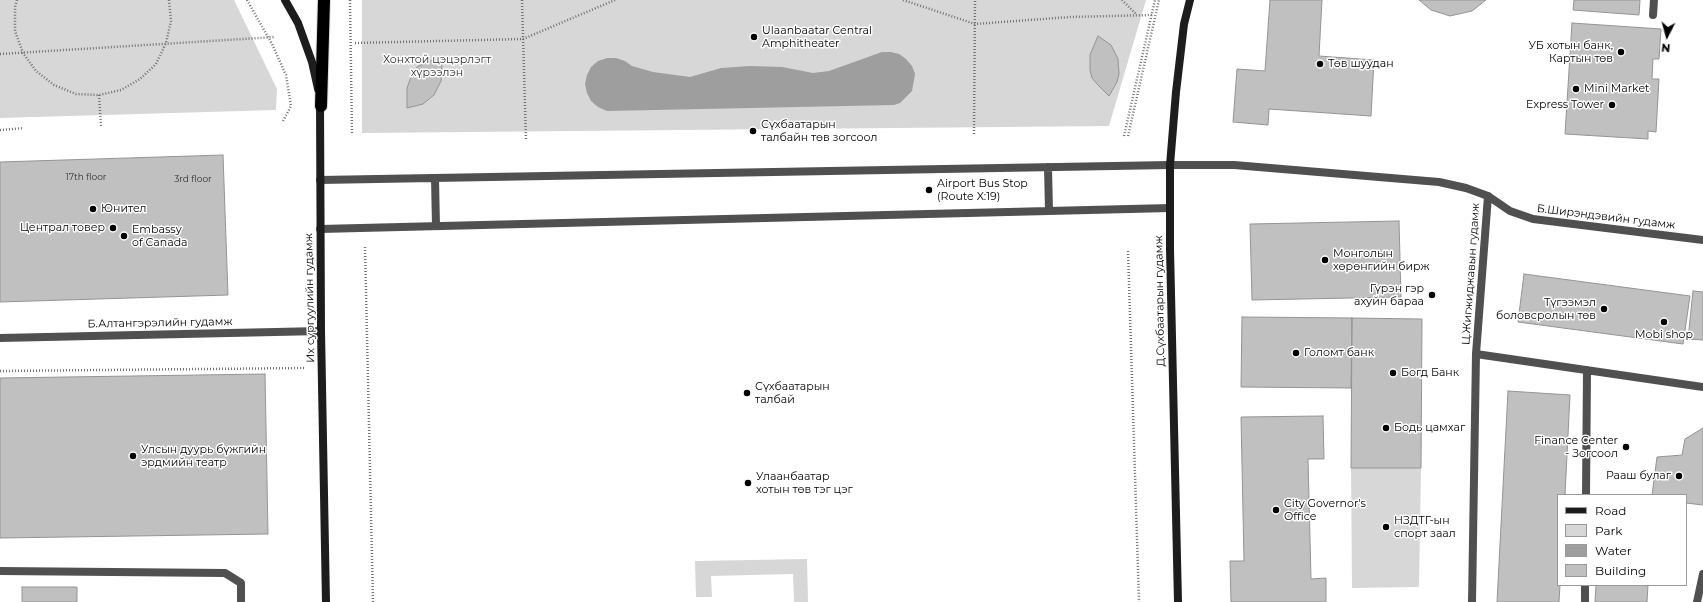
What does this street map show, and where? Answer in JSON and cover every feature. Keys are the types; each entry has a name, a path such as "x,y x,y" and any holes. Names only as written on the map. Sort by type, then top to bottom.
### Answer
{"highway":[{"path":"321,106 324,0"}],"main road":[{"name":"Их сургуулийн гудамж","path":"285,0 298,23 312,62 321,106 321,331 326,602"},
{"name":"Д.Сүхбаатарын гудамж","path":"1178,602 1170,165 1176,92 1184,24 1190,0"}],"street":[{"path":"1653,15 1654,0"},
{"name":"Ц.Жигжиджавын гудамж","path":"320,180 1234,165 1440,182 1466,188 1488,196 1476,354 1472,602"},
{"path":"1048,167 1049,210"},
{"path":"435,178 436,226"},
{"name":"Б.Ширэндэвийн гудамж","path":"1488,196 1510,211 1533,219 1703,240"},
{"path":"320,229 1170,208"},
{"name":"Б.Алтангэрэлийн гудамж","path":"0,338 321,331"},
{"path":"1476,354 1703,387"},
{"path":"1586,494 1587,370"},
{"path":"0,571 224,573 241,583 241,602"},
{"path":"1697,602 1703,574"},
{"path":"1585,586 1585,602"}],"path":[{"path":"17,0 15,7 15,31 23,53 36,71 54,85 76,94 99,95 120,90 140,79 156,64 166,43 171,21 169,0"},
{"path":"247,0 268,37 286,75 291,106 283,121"},
{"path":"350,0 352,136"},
{"path":"522,0 526,141"},
{"path":"355,43 523,39 615,0"},
{"path":"903,0 975,24 1070,17 1136,14 1152,15"},
{"path":"974,134 975,0"},
{"path":"1122,0 1136,14"},
{"path":"1124,136 1155,0"},
{"path":"1128,136 1159,0"},
{"path":"0,54 274,37"},
{"path":"99,95 101,126"},
{"path":"0,130 24,128"},
{"path":"365,247 373,602"},
{"path":"1128,251 1139,602"},
{"path":"0,371 322,368"}],"green space":[{"path":"0,0 234,0 277,89 276,110 0,118"},
{"name":"Хонхтой цэцэрлэгт хүрээлэн","path":"362,0 1146,0 1109,126 362,133"},
{"name":"НЗДТГ-ын спорт заал","path":"1351,468 1421,468 1419,587 1352,588"},
{"path":"807,559 808,602 794,602 793,574 711,576 712,597 696,597 695,561"}],"water":[{"path":"882,52 899,54 912,66 915,74 912,91 900,103 894,105 607,111 598,107 591,101 585,84 591,67 598,61 607,58 616,58 625,61 632,66 653,72 690,77 721,68 750,66 782,67 813,73 829,71"}],"building":[{"name":"Төв шуудан","path":"1270,0 1322,0 1319,56 1374,60 1371,116 1269,109 1268,125 1233,122 1237,69 1265,71"},
{"path":"1419,0 1486,0 1472,11 1450,16 1431,10"},
{"path":"1574,0 1640,0 1639,15 1573,10"},
{"name":"Express Tower","path":"1572,23 1661,29 1659,59 1653,59 1652,79 1659,79 1656,132 1648,131 1648,139 1565,134"},
{"path":"1098,36 1111,45 1118,59 1119,74 1117,82 1109,96 1092,78 1090,70 1090,55"},
{"path":"440,57 442,64 441,81 434,95 423,104 407,108 407,88 412,74 417,67"},
{"name":"Централ товер","path":"223,155 228,295 0,302 0,162"},
{"name":"Монголын хөрөнгийн бирж","path":"1399,221 1401,297 1252,300 1250,224"},
{"name":"Түгээмэл боловсролын төв","path":"1524,274 1690,296 1683,344 1518,322"},
{"path":"1693,291 1703,292 1703,340 1688,339"},
{"name":"Голомт банк","path":"1242,317 1352,318 1351,388 1241,387"},
{"name":"Бодь цамхаг","path":"1352,318 1422,319 1421,468 1351,468"},
{"name":"Улсын дуурь бүжгийн эрдмийн театр","path":"265,374 268,534 0,538 0,378"},
{"path":"1508,391 1570,395 1565,494 1557,494 1557,586 1560,586 1559,602 1497,602"},
{"name":"City Governor's Office","path":"1323,416 1324,459 1308,459 1311,579 1326,578 1326,602 1231,602 1230,561 1244,561 1241,417"},
{"name":"Рааш булаг","path":"1703,428 1703,505 1687,503 1687,494 1652,494 1657,457 1682,455 1685,439"},
{"path":"1596,586 1648,586 1647,602 1595,602"},
{"path":"22,587 77,587 77,602 22,602"}],"place":[{"name":"Ulaanbaatar Central Amphitheater","path":"754,37"},
{"name":"УБ хотын банк, Картын төв","path":"1621,52"},
{"name":"Төв шуудан","path":"1320,64"},
{"name":"Mini Market","path":"1576,89"},
{"name":"Express Tower","path":"1612,105"},
{"name":"Сүхбаатарын талбайн төв зогсоол","path":"753,131"},
{"name":"Airport Bus Stop (Route X:19)","path":"929,190"},
{"name":"Юнител","path":"93,209"},
{"name":"Централ товер","path":"113,228"},
{"name":"Embassy of Canada","path":"124,236"},
{"name":"Монголын хөрөнгийн бирж","path":"1325,260"},
{"name":"Гүрэн гэр ахуйн бараа","path":"1432,295"},
{"name":"Түгээмэл боловсролын төв","path":"1604,309"},
{"name":"Mobi shop","path":"1664,322"},
{"name":"Голомт банк","path":"1296,353"},
{"name":"Богд Банк","path":"1393,373"},
{"name":"Сүхбаатарын талбай","path":"747,393"},
{"name":"Бодь цамхаг","path":"1386,428"},
{"name":"Finance Center - Зогсоол","path":"1626,447"},
{"name":"Улсын дуурь бүжгийн эрдмийн театр","path":"133,456"},
{"name":"Рааш булаг","path":"1679,476"},
{"name":"Улаанбаатар хотын төв тэг цэг","path":"748,483"},
{"name":"City Governor's Office","path":"1276,510"},
{"name":"НЗДТГ-ын спорт заал","path":"1386,527"}]}
